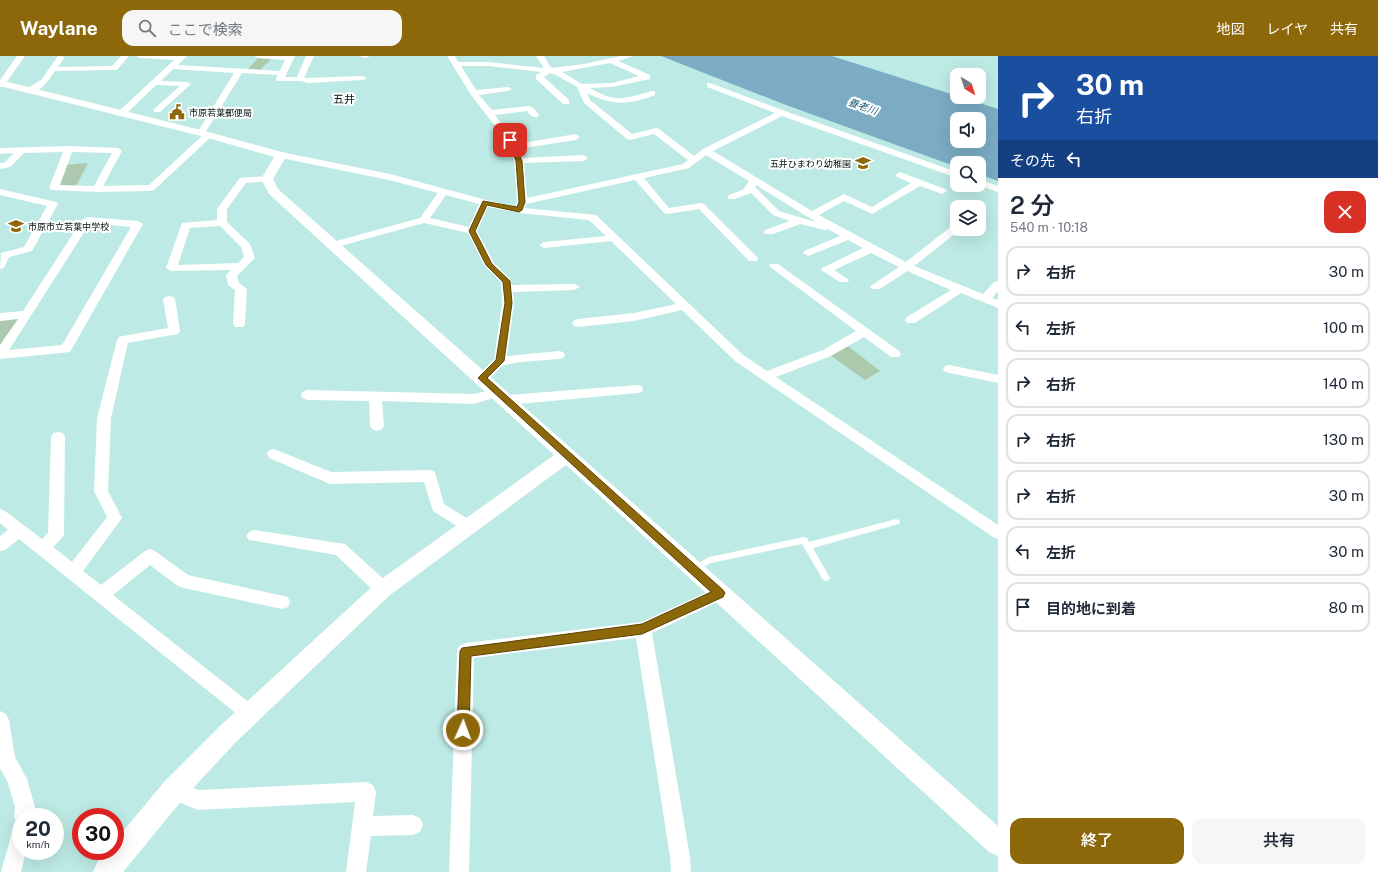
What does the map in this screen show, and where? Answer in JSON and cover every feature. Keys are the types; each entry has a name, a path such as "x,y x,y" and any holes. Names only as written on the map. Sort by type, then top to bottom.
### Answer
{"street":[{"path":"21,56 0,84 281,154 390,177 485,202 592,217 739,358 997,532"},
{"path":"53,69 114,68 125,56"},
{"path":"140,56 182,57"},
{"path":"258,56 290,57 280,79 300,79 308,81 363,78"},
{"path":"300,79 310,56"},
{"path":"451,56 474,93 510,140 519,161 520,206"},
{"path":"540,56 549,70"},
{"path":"580,86 612,85 647,77 597,56"},
{"path":"566,102 540,76 549,70 584,63 609,62 629,56"},
{"path":"30,91 44,82 61,57"},
{"path":"121,114 156,83 182,57"},
{"path":"457,64 488,60 549,70 559,73 603,99 615,101 626,101 652,93"},
{"path":"173,67 282,73"},
{"path":"69,149 54,188 151,188 204,134 239,71"},
{"path":"156,83 187,84 157,110"},
{"path":"580,86 587,101 630,137 656,131 694,160"},
{"path":"710,86 950,173"},
{"path":"474,93 508,89"},
{"path":"490,112 529,108 535,115"},
{"path":"520,206 637,176 686,166 706,151 782,113"},
{"path":"513,147 576,137"},
{"path":"0,151 69,149 118,151 97,189"},
{"path":"0,166 7,166 21,151"},
{"path":"706,151 752,184 812,215 837,230 907,266 998,304"},
{"path":"267,180 281,154"},
{"path":"519,161 584,158"},
{"path":"900,175 942,191"},
{"path":"637,176 667,210 701,206 753,259"},
{"path":"239,324 241,289 234,285 231,275 250,258 246,246 222,223 222,209 243,180 267,180"},
{"path":"267,180 272,191 503,396 998,843"},
{"path":"812,215 844,197 872,211 919,182"},
{"path":"732,197 748,191 752,184"},
{"path":"752,184 776,213 799,221 837,230"},
{"path":"986,184 998,188"},
{"path":"0,192 53,204 28,249 5,256 0,266"},
{"path":"424,220 444,192"},
{"path":"472,231 485,202"},
{"path":"87,220 138,224 66,349 0,355 87,220"},
{"path":"333,245 424,220 472,231"},
{"path":"769,232 799,221"},
{"path":"222,223 186,226 171,268 242,266"},
{"path":"472,231 489,265 506,281 508,303 500,361"},
{"path":"876,287 907,266 950,232"},
{"path":"808,253 849,236"},
{"path":"544,245 614,238"},
{"path":"844,280 826,270 872,248"},
{"path":"774,266 895,354"},
{"path":"985,299 998,284"},
{"path":"507,289 574,287"},
{"path":"911,320 960,289"},
{"path":"73,572 115,518 101,491 103,425 123,340 174,331 169,299"},
{"path":"578,323 634,317 685,306"},
{"path":"0,317 27,314"},
{"path":"766,376 827,353 864,332"},
{"path":"482,378 500,361 559,355"},
{"path":"949,369 998,379"},
{"path":"307,396 474,399 503,396 637,389"},
{"path":"375,397 376,426"},
{"path":"42,548 56,535 58,437"},
{"path":"274,454 330,478 430,476 438,507 468,526"},
{"path":"106,872 174,790 249,713 383,588 567,455"},
{"path":"0,515 249,713"},
{"path":"0,545 19,530"},
{"path":"254,536 340,548 383,588"},
{"path":"101,595 150,556 184,581 282,602"},
{"path":"459,872 466,651 642,629 720,593"},
{"path":"642,629 680,857 681,872"},
{"path":"0,720 6,760 17,779 25,808"},
{"path":"174,790 198,800 366,792 356,872"},
{"path":"362,826 413,825"},
{"path":"2,872 11,872 14,860"}],"lane":[{"path":"807,546 896,522"},
{"path":"694,570 709,560 804,540 826,578"}],"green space":[{"path":"258,58 271,59 260,70 248,69"},
{"path":"88,163 76,186 62,186 59,184 65,165"},
{"path":"27,314 0,352 0,317"},
{"path":"844,343 880,371 865,380 827,353"}],"water":[{"name":"養老川","path":"661,56 832,56 950,94 950,104 982,104 998,109 998,181 986,177 986,156 950,156 950,164 786,105"}],"place":[{"name":"市原若葉郵便局","path":"177,112"},
{"name":"五井ひまわり幼稚園","path":"863,163"},
{"name":"市原市立若葉中学校","path":"16,226"}],"district":[{"name":"五井","path":"344,99"}],"route":[{"path":"463,730 466,651 642,629 720,593 482,378 500,361 508,303 506,281 489,265 472,231 485,202 519,210 522,202 519,161 510,140"}]}
